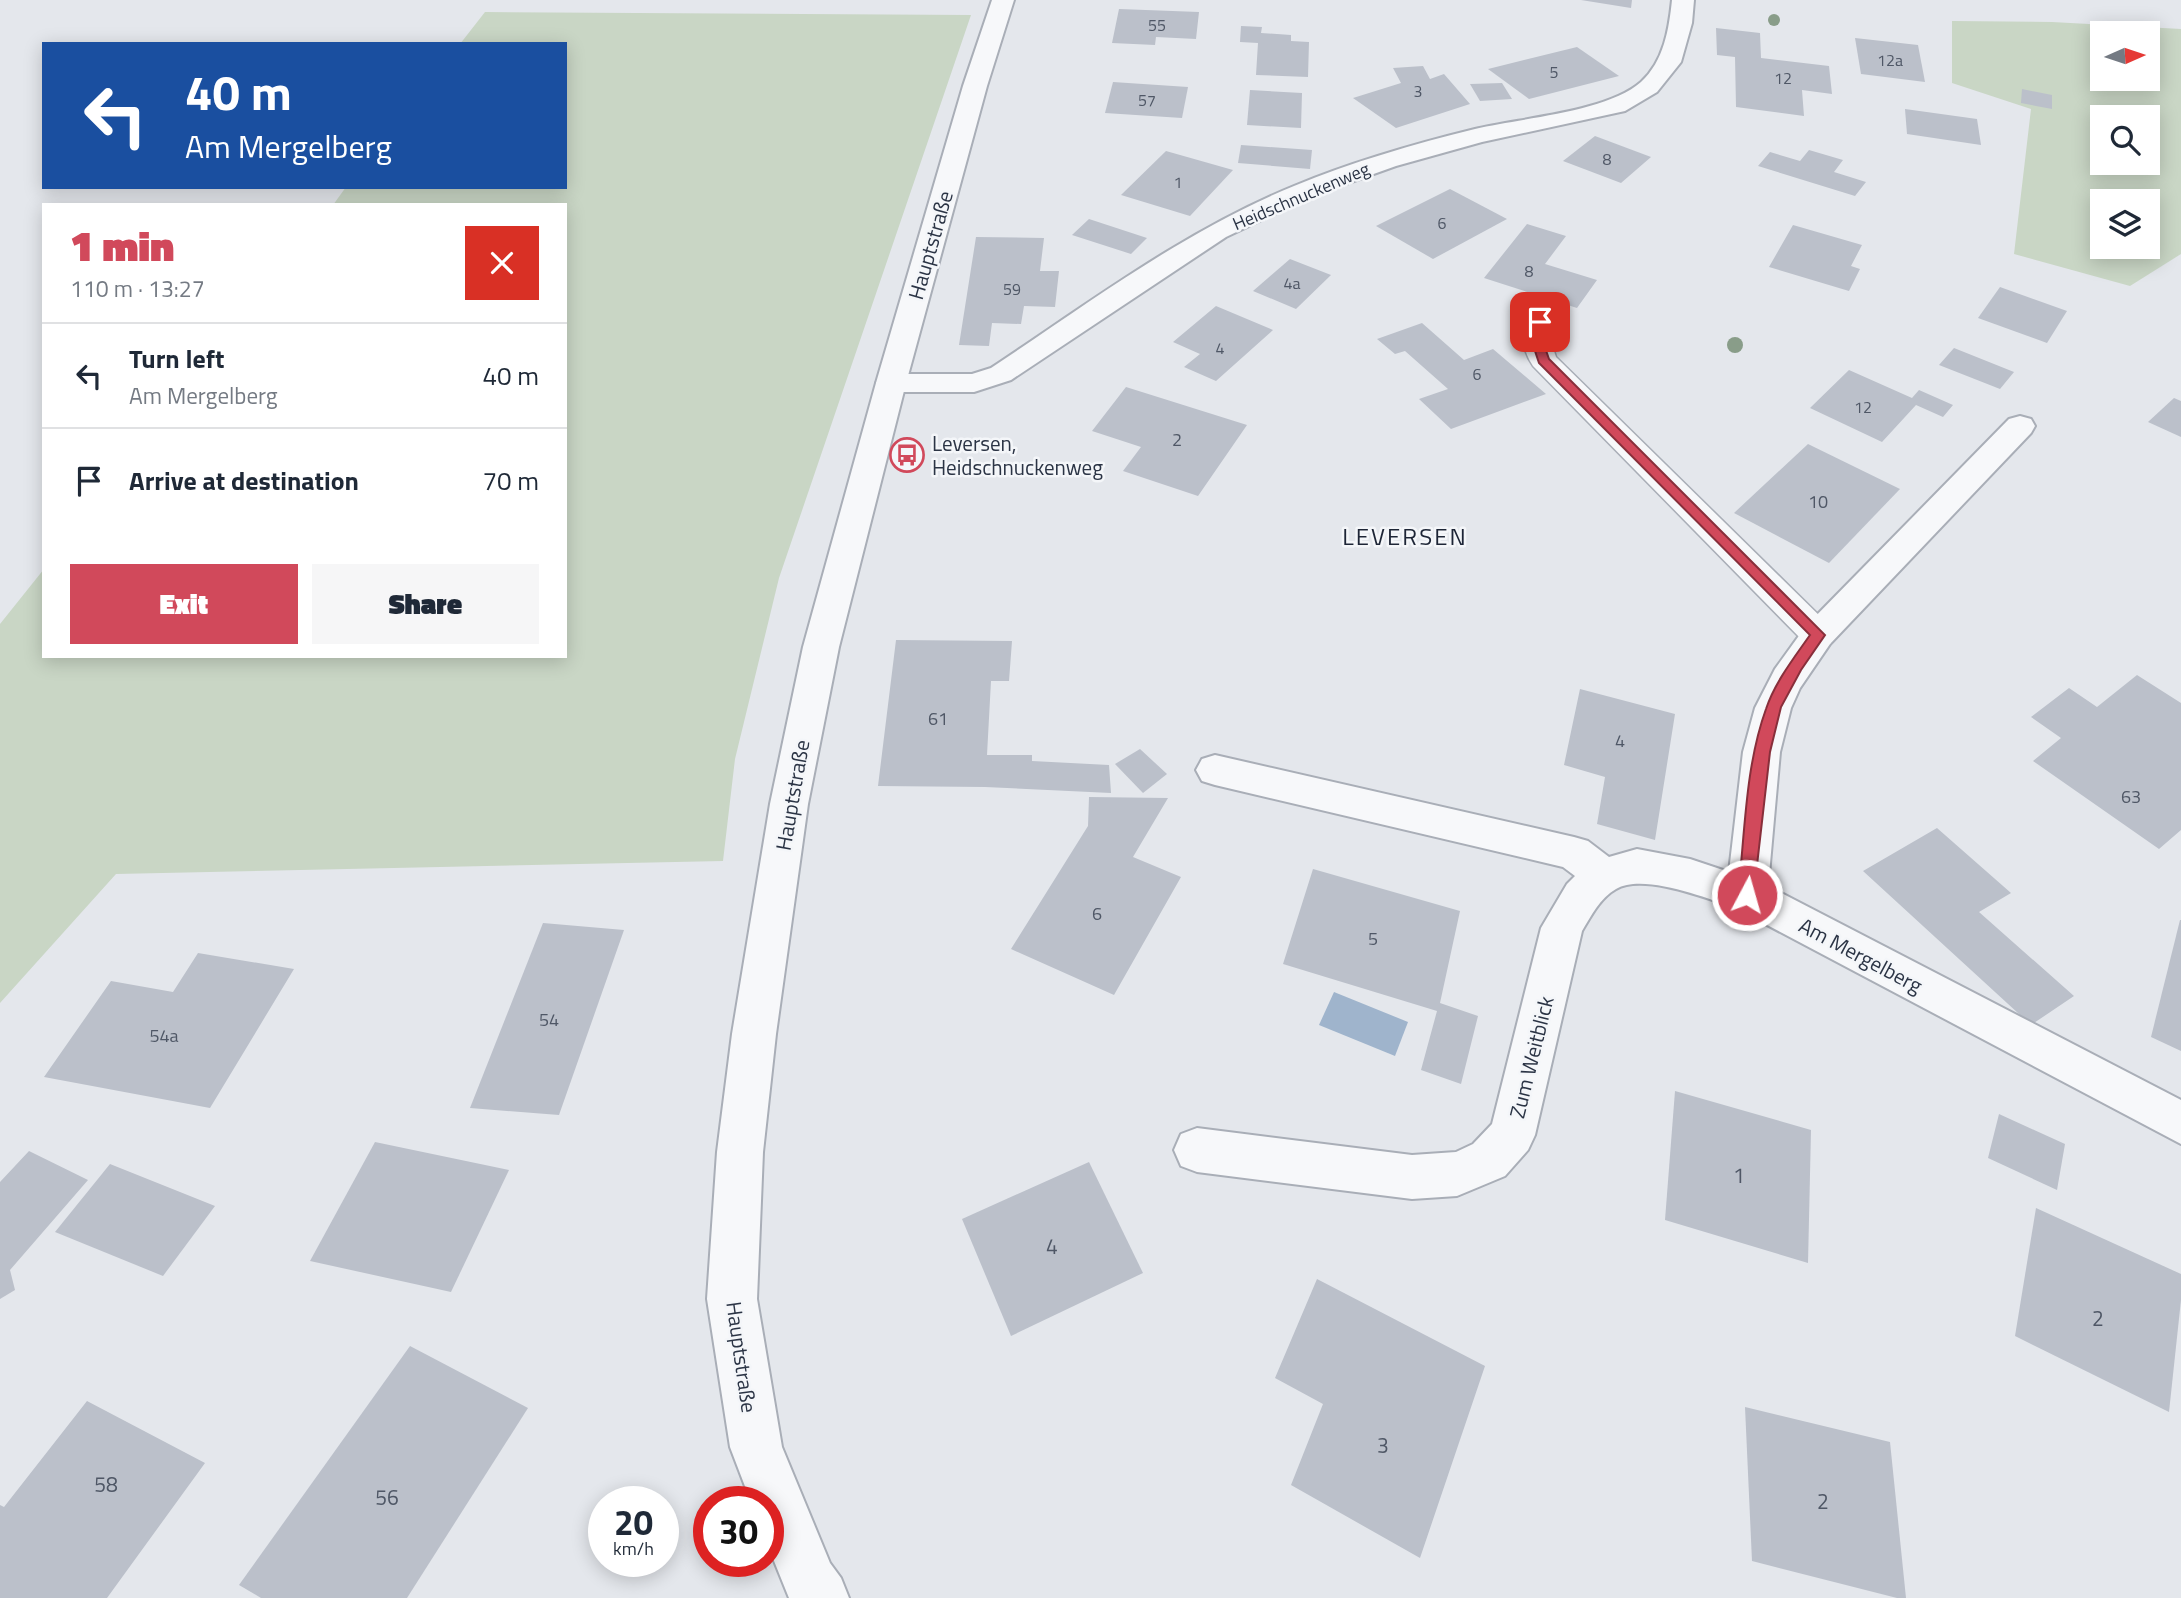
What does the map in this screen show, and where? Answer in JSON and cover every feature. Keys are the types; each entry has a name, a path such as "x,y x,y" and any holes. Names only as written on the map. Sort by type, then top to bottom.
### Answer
{"street":[{"name":"Hauptstraße","path":"808,1593 756,1447 732,1299 740,1152 754,1034 789,804 821,647 891,383 975,86 1003,0"},
{"name":"Heidschnuckenweg","path":"891,383 974,383 1001,374 1217,231 1303,191 1387,161 1478,136 1617,106 1649,87 1670,62 1681,23 1683,0"},
{"path":"1747,895 1762,752 1774,707 1795,667 1818,635 2020,426"},
{"path":"1215,770 1574,853 1604,875"},
{"name":"Zum Weitblick","path":"1197,1150 1412,1177 1457,1174 1489,1160 1512,1135 1562,928 1581,896 1604,875 1637,866 1690,876 1747,895"},
{"name":"Am Mergelberg","path":"1747,895 2181,1123"}],"lane":[{"path":"1544,308 1535,336 1543,360 1818,635"}],"green space":[{"path":"485,12 971,15 779,578 735,759 723,861 116,874 0,1003 0,624 42,572 42,658 567,658 567,203 334,203 345,189 567,189 567,42 462,42"},
{"path":"1952,21 2090,24 2090,91 2160,91 2160,28 2181,29 2181,254 2130,286 2014,254 2031,109 1952,83"}],"water":[{"path":"1334,992 1408,1022 1395,1056 1319,1025"}],"building":[{"path":"1581,0 1632,0 1631,8"},
{"path":"1119,9 1199,12 1196,39 1156,37 1155,45 1112,43"},
{"path":"1241,26 1262,27 1261,33 1291,35 1291,41 1309,42 1308,77 1256,75 1258,43 1240,42"},
{"path":"1716,28 1760,33 1761,58 1829,66 1832,94 1802,90 1804,116 1736,107 1735,57 1717,55"},
{"path":"1855,38 1918,45 1925,82 1861,74"},
{"path":"1577,47 1619,76 1529,99 1488,69"},
{"path":"1423,66 1430,79 1444,74 1470,104 1396,128 1353,98 1401,83 1393,68"},
{"path":"1113,82 1188,87 1182,118 1105,113"},
{"path":"1502,83 1512,99 1480,101 1470,84"},
{"path":"2022,89 2052,95 2052,109 2021,103"},
{"path":"1250,90 1302,93 1301,128 1247,125"},
{"path":"1905,109 1977,119 1981,145 1907,134"},
{"path":"1595,136 1651,157 1621,183 1563,161"},
{"path":"1241,145 1312,150 1310,169 1238,163"},
{"path":"1809,150 1843,160 1834,172 1866,182 1855,196 1758,166 1770,152 1800,161"},
{"path":"1166,151 1233,170 1190,216 1121,195"},
{"path":"1450,189 1507,219 1433,259 1376,226"},
{"path":"1089,219 1147,238 1131,254 1072,235"},
{"path":"1527,224 1566,236 1545,264 1597,280 1577,308 1484,278"},
{"path":"1793,225 1862,245 1851,266 1860,269 1849,291 1769,267"},
{"path":"976,237 1044,238 1040,271 1059,271 1055,307 1024,306 1021,324 992,323 989,346 959,345"},
{"path":"1290,259 1331,275 1296,309 1253,291"},
{"path":"2000,287 2067,311 2047,343 1978,318"},
{"path":"1216,306 1273,330 1216,381 1184,367 1200,354 1173,342"},
{"path":"1422,323 1464,360 1493,349 1546,394 1451,429 1419,399 1448,389 1405,351 1395,354 1377,339"},
{"path":"1954,348 2014,372 2000,389 1939,365"},
{"path":"1849,370 1912,398 1919,390 1953,405 1943,417 1916,405 1882,442 1810,408"},
{"path":"1126,387 1247,425 1198,496 1123,471 1141,447 1092,431"},
{"path":"2174,398 2181,401 2181,437 2148,422"},
{"path":"1808,444 1900,489 1829,563 1734,513"},
{"path":"896,640 1012,641 1009,681 991,681 987,755 1032,755 1032,761 1109,765 1111,793 985,787 878,786"},
{"path":"2137,675 2181,703 2181,830 2159,849 2033,761 2061,738 2031,717 2069,688 2097,707"},
{"path":"1580,689 1675,714 1655,840 1597,824 1605,777 1564,765"},
{"path":"1140,749 1167,774 1143,793 1115,764"},
{"path":"1089,797 1168,798 1133,857 1181,877 1114,995 1011,949 1088,826"},
{"path":"1937,828 2011,893 1979,912 2074,996 2031,1025 1863,871"},
{"path":"1313,869 1460,911 1440,1003 1478,1016 1461,1084 1421,1070 1437,1011 1283,964"},
{"path":"2181,920 2181,1051 2151,1037"},
{"path":"543,923 624,930 559,1115 470,1108"},
{"path":"198,953 294,969 210,1108 44,1077 111,981 173,992"},
{"path":"1675,1091 1811,1130 1808,1263 1665,1220"},
{"path":"1999,1114 2065,1144 2057,1190 1988,1158"},
{"path":"375,1142 509,1170 451,1292 310,1261"},
{"path":"29,1151 88,1180 10,1270 15,1290 0,1299 0,1182"},
{"path":"1089,1162 1143,1273 1011,1336 962,1219"},
{"path":"110,1164 215,1206 163,1276 55,1232"},
{"path":"2036,1208 2181,1274 2181,1300 2169,1412 2015,1336"},
{"path":"1317,1279 1485,1366 1420,1558 1291,1485 1323,1404 1275,1378"},
{"path":"410,1346 528,1408 407,1598 261,1598 239,1585"},
{"path":"87,1401 205,1463 107,1598 0,1598 0,1505 4,1507"},
{"path":"1745,1407 1890,1442 1906,1598 1897,1598 1752,1561"}],"place":[{"name":"Leversen, Heidschnuckenweg","path":"907,455"}],"district":[{"name":"LEVERSEN","path":"1405,536"}],"route":[{"path":"1540,322 1535,336 1543,360 1818,635 1795,667 1774,707 1762,752 1747,895"}]}
